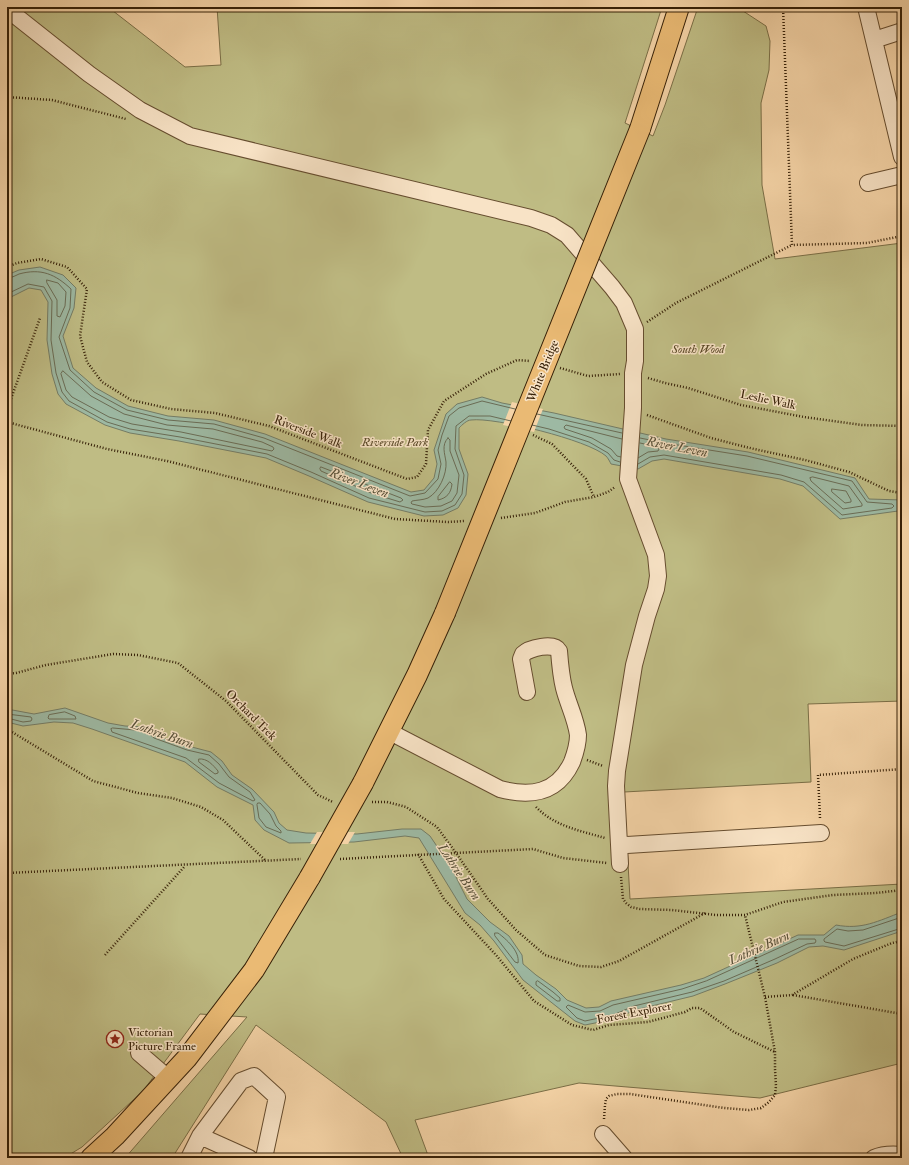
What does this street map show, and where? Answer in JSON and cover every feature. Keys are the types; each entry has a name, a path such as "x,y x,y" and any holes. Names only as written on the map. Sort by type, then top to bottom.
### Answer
{"main road":[{"name":"White Bridge","path":"91,1158 114,1136 187,1058 254,970 308,868 364,792 445,613 640,128 679,7"},
{"path":"106,1158 114,1136"}],"street":[{"path":"866,7 902,156"},
{"path":"7,9 89,74 140,110 190,136 531,218 551,225 566,235 612,287 624,303 635,329 633,413 628,476 656,555 658,576 656,590 647,616 634,665 617,771 616,786 620,864"},
{"path":"874,40 902,31"},
{"path":"868,183 902,175"},
{"path":"390,732 500,789 526,794 536,792 559,782 567,772 574,756 577,743 576,728 564,688 559,652 555,647 552,646 530,649 523,654 522,659 527,692"},
{"path":"619,843 627,845 821,833"},
{"path":"139,1053 168,1078"},
{"path":"189,1158 200,1136 241,1081 254,1076 278,1097 264,1158"},
{"path":"603,1134 624,1158"},
{"path":"200,1136 248,1158"},
{"path":"874,1158 893,1154 902,1155"}],"path":[{"path":"783,7 792,245"},
{"path":"7,97 52,100 129,120"},
{"path":"635,329 676,303 792,245 867,243 902,236"},
{"name":"Riverside Walk","path":"7,267 17,263 41,259 67,267 86,289 80,336 86,362 102,382 131,400 171,409 214,413 269,426 406,479 417,477 426,464 428,430 444,401 486,374 517,360 533,361"},
{"path":"7,410 40,318"},
{"path":"559,368 588,376 634,373"},
{"name":"Leslie Walk","path":"634,373 741,405 804,417 862,425 902,426"},
{"path":"633,413 672,423 711,438 849,472 889,491 902,493"},
{"path":"7,422 107,449 167,461 395,519 448,522 464,521"},
{"path":"528,437 533,435 552,444 586,479 594,497"},
{"path":"496,518 535,513 565,502 594,497 608,492 628,476"},
{"name":"Orchard Trek","path":"7,674 113,654 138,655 178,663 226,701 318,795 333,803"},
{"path":"7,729 92,781 138,793 172,798 200,807 223,820 266,860"},
{"path":"583,759 617,771"},
{"path":"821,833 818,775 902,769"},
{"path":"364,792 387,802 406,807 437,828 456,852 488,899 516,930 545,955 579,966 601,967 619,961 706,913"},
{"path":"526,794 540,811 565,826 619,843"},
{"path":"335,859 533,849 563,858 620,864 623,898 631,907 640,909 706,913 745,915 783,902 833,895 876,894 902,890"},
{"name":"Forest Explorer","path":"418,854 444,900 496,955 534,1000 572,1025 593,1030 609,1025 648,1022 685,1012 692,1008 700,1008 734,1032 775,1052"},
{"path":"7,873 185,866 266,860 308,868"},
{"path":"105,955 185,866"},
{"path":"605,1105 606,1099 609,1096 630,1094 724,1108 749,1110 761,1108 775,1095 775,1052 765,997 752,950 745,915"},
{"path":"792,995 853,959 892,943 902,941"},
{"path":"765,997 792,995 902,1014"}],"green space":[{"name":"Riverside Park","path":"7,7 108,7 185,67 221,65 217,7 662,7 625,123 653,136 698,7 741,7 740,9 766,26 770,41 769,70 761,103 762,185 775,259 902,243 902,701 808,704 811,782 624,792 630,899 902,884 902,1063 760,1098 579,1083 415,1120 429,1158 403,1158 386,1122 256,1025 172,1158 125,1158 247,1017 200,1014 143,1091 82,1147 64,1158 7,1158"}],"water":[{"name":"River Leven","path":"40,267 63,275 76,288 74,308 63,336 73,368 96,388 128,406 168,416 214,420 265,434 411,492 424,490 434,478 437,464 434,450 446,414 457,404 482,397 502,403 554,413 666,439 748,452 855,478 869,499 902,500 902,512 898,511 840,519 803,486 780,479 664,459 652,461 638,469 611,464 606,456 581,443 520,426 483,420 469,420 459,428 459,449 468,474 466,495 458,508 443,515 424,516 368,502 266,458 130,433 105,425 66,404 58,394 52,374 47,340 48,302 41,290 29,288 7,299 7,275 19,270"},
{"path":"65,708 108,723 125,726 148,727 155,735 211,752 222,761 232,775 252,789 274,812 279,823 287,830 306,833 357,834 402,829 421,829 430,836 451,867 467,899 490,922 509,936 522,955 523,964 556,989 567,1000 586,1008 599,1007 611,1001 681,985 704,978 798,935 824,935 836,925 854,926 870,924 902,912 902,931 844,950 823,946 809,947 777,963 693,996 635,1010 615,1019 585,1025 575,1021 523,980 494,941 480,925 465,913 419,838 405,836 354,842 289,843 264,830 255,820 253,805 217,787 185,762 73,723 54,722 23,726 7,722 7,709 34,714"}],"pier":[{"path":"512,402 543,409 534,432 503,425"},
{"path":"317,832 355,832 348,844 310,844"}],"place":[{"name":"Victorian Picture Frame","path":"115,1039"}],"park label":[{"name":"South Wood","path":"698,349"}],"water label":[{"name":"Lothrie Burn","path":"162,734"},
{"name":"Lothrie Burn","path":"459,872"},
{"name":"Lothrie Burn","path":"759,948"}]}
